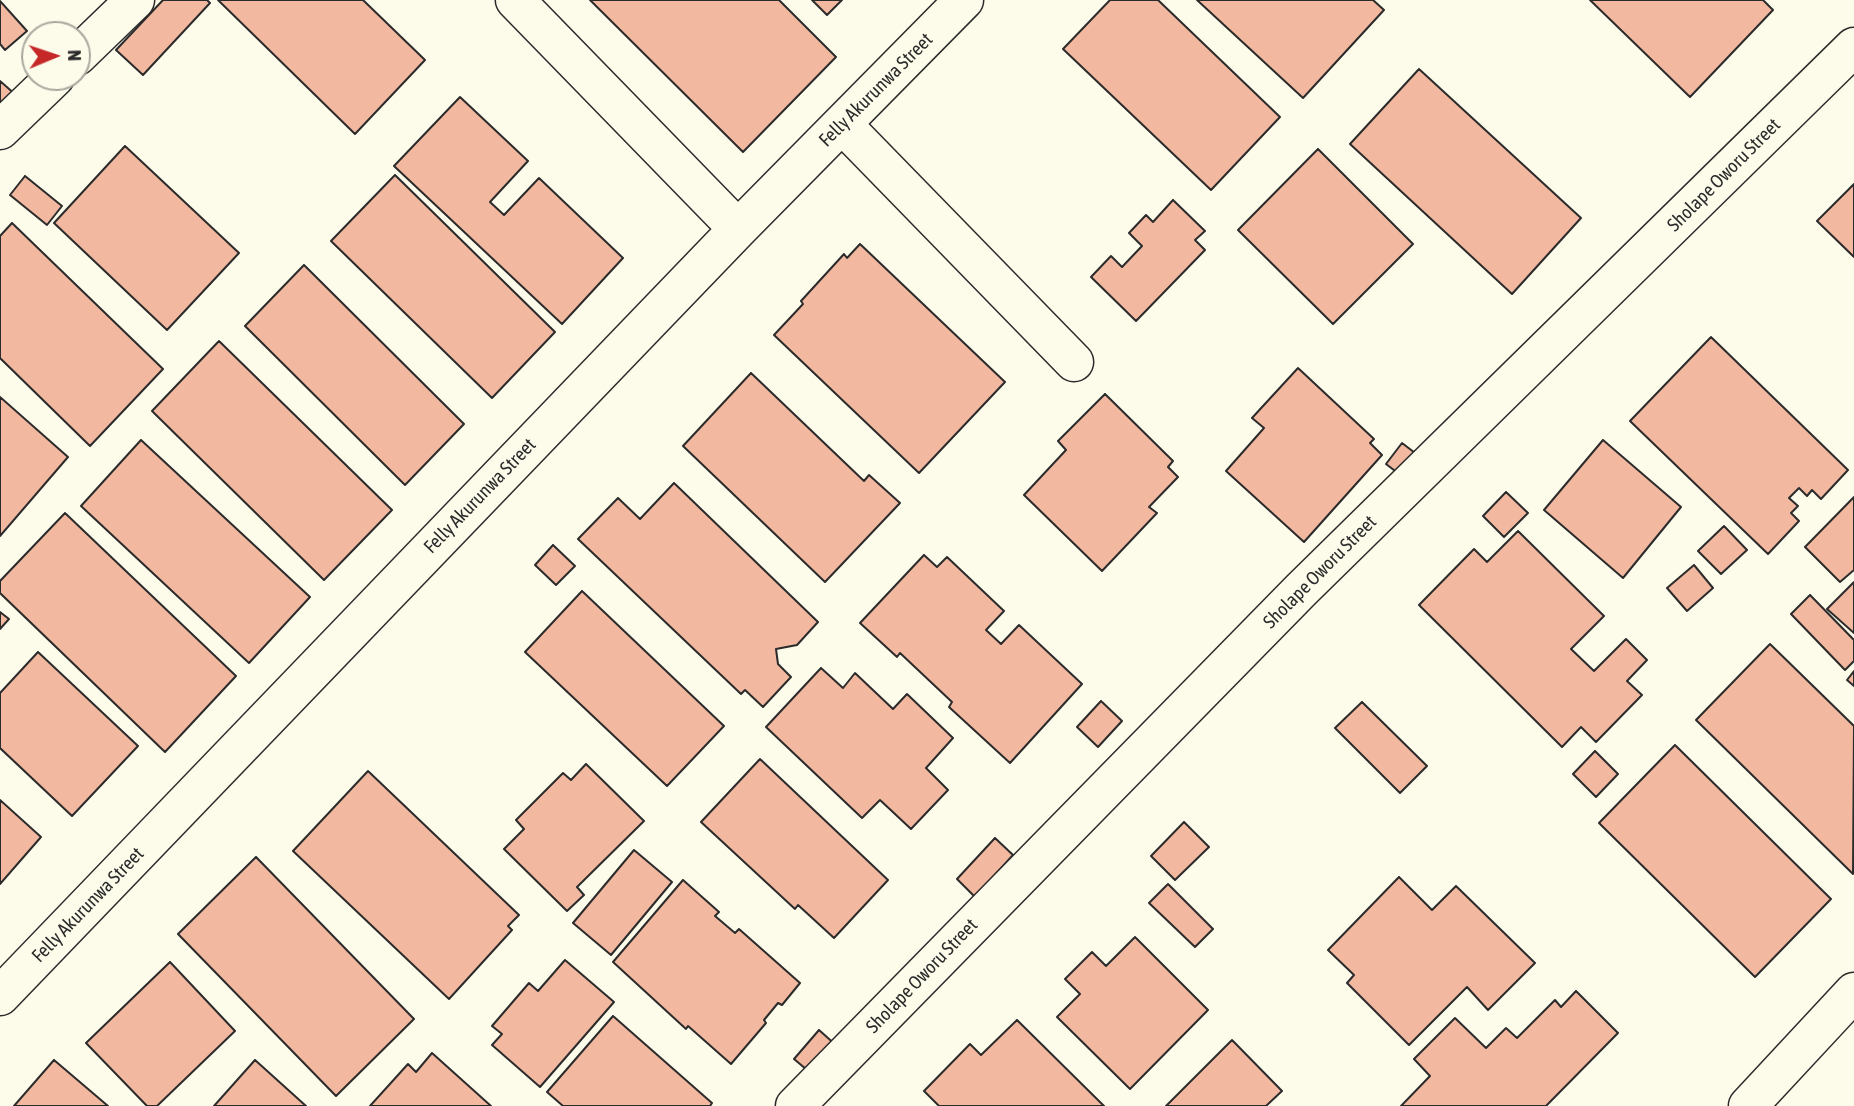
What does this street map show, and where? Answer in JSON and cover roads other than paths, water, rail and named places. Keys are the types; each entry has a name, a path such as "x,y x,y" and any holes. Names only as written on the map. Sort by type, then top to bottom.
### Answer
{"street":[{"path":"91,42 135,0"},
{"path":"515,0 738,229"},
{"name":"Felly Akurunwa Street","path":"0,996 738,229 964,0"},
{"name":"Sholape Oworu Street","path":"795,1106 1301,590 1854,47"},
{"path":"0,130 40,91"},
{"path":"842,124 1074,362"},
{"path":"1748,1106 1854,992"}]}
